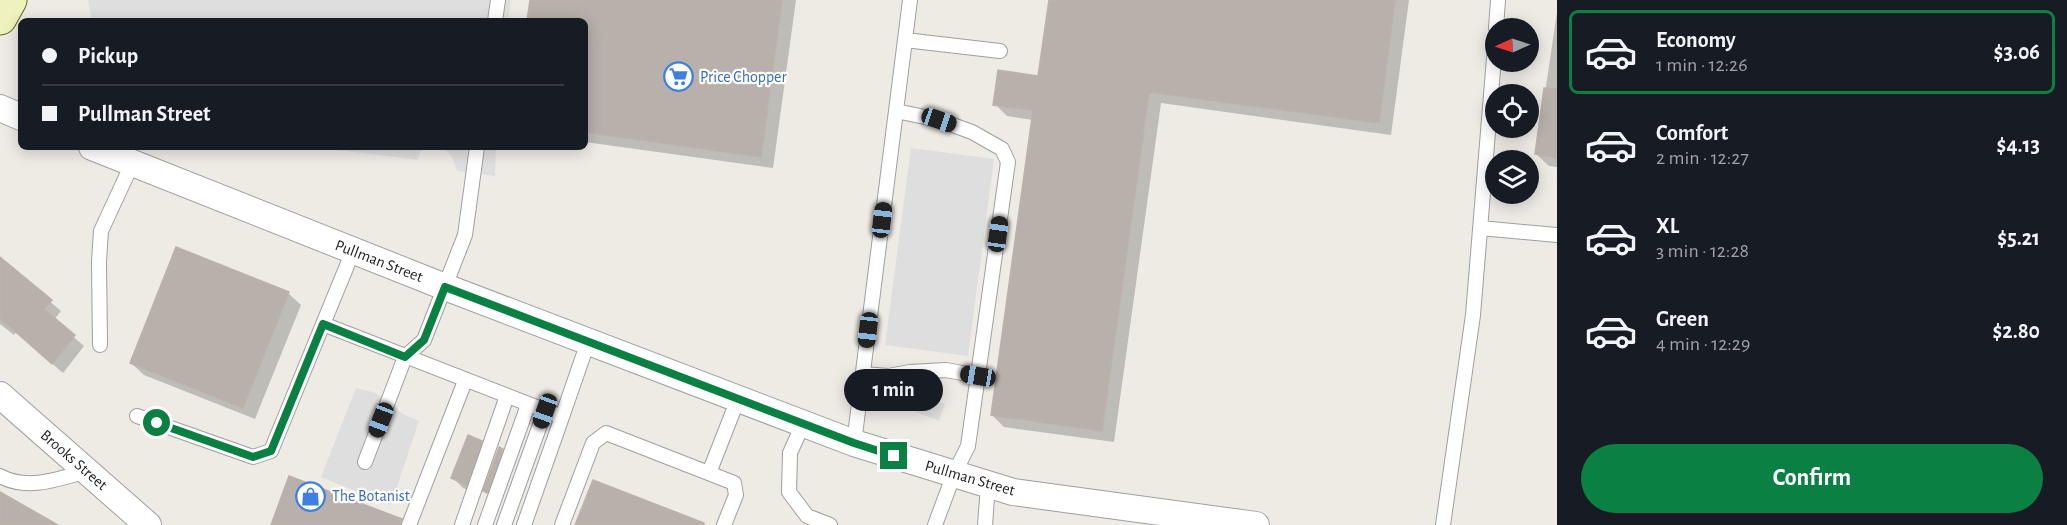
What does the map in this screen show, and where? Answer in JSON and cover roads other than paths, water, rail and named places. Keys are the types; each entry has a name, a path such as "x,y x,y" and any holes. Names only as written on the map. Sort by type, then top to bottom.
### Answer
{"main road":[{"path":"0,18 10,0"}],"street":[{"path":"0,108 18,116"},
{"name":"Pullman Street","path":"99,150 352,251 854,443 1013,492 1196,521 1256,525"},
{"name":"Brooks Street","path":"0,395 148,525"}],"lane":[{"path":"495,18 498,0"},
{"path":"854,443 910,0"},
{"path":"1497,18 1498,0"},
{"path":"905,40 1000,51"},
{"path":"1443,525 1473,315 1493,72"},
{"path":"896,111 939,120 972,132 1002,149 1008,162 968,446 954,474 935,525"},
{"path":"365,462 405,357 424,340 465,234 477,150"},
{"path":"100,345 101,231 132,164"},
{"path":"1480,228 1557,235"},
{"path":"137,416 253,457 271,451 352,251"},
{"path":"323,324 562,417"},
{"path":"524,525 588,342"},
{"path":"863,374 888,376 946,370 978,376"},
{"path":"409,525 465,381"},
{"path":"462,525 507,396"},
{"path":"709,473 738,399"},
{"path":"484,525 528,405"},
{"path":"504,525 545,411"},
{"path":"802,424 790,453 789,492 807,516 830,525"},
{"path":"562,525 594,443 606,433 734,483 736,495 724,525"},
{"path":"0,476 38,484 86,471"},
{"path":"985,525 988,485"}],"place":[{"name":"Price Chopper","path":"679,77"},
{"name":"The Botanist","path":"311,496"}]}
